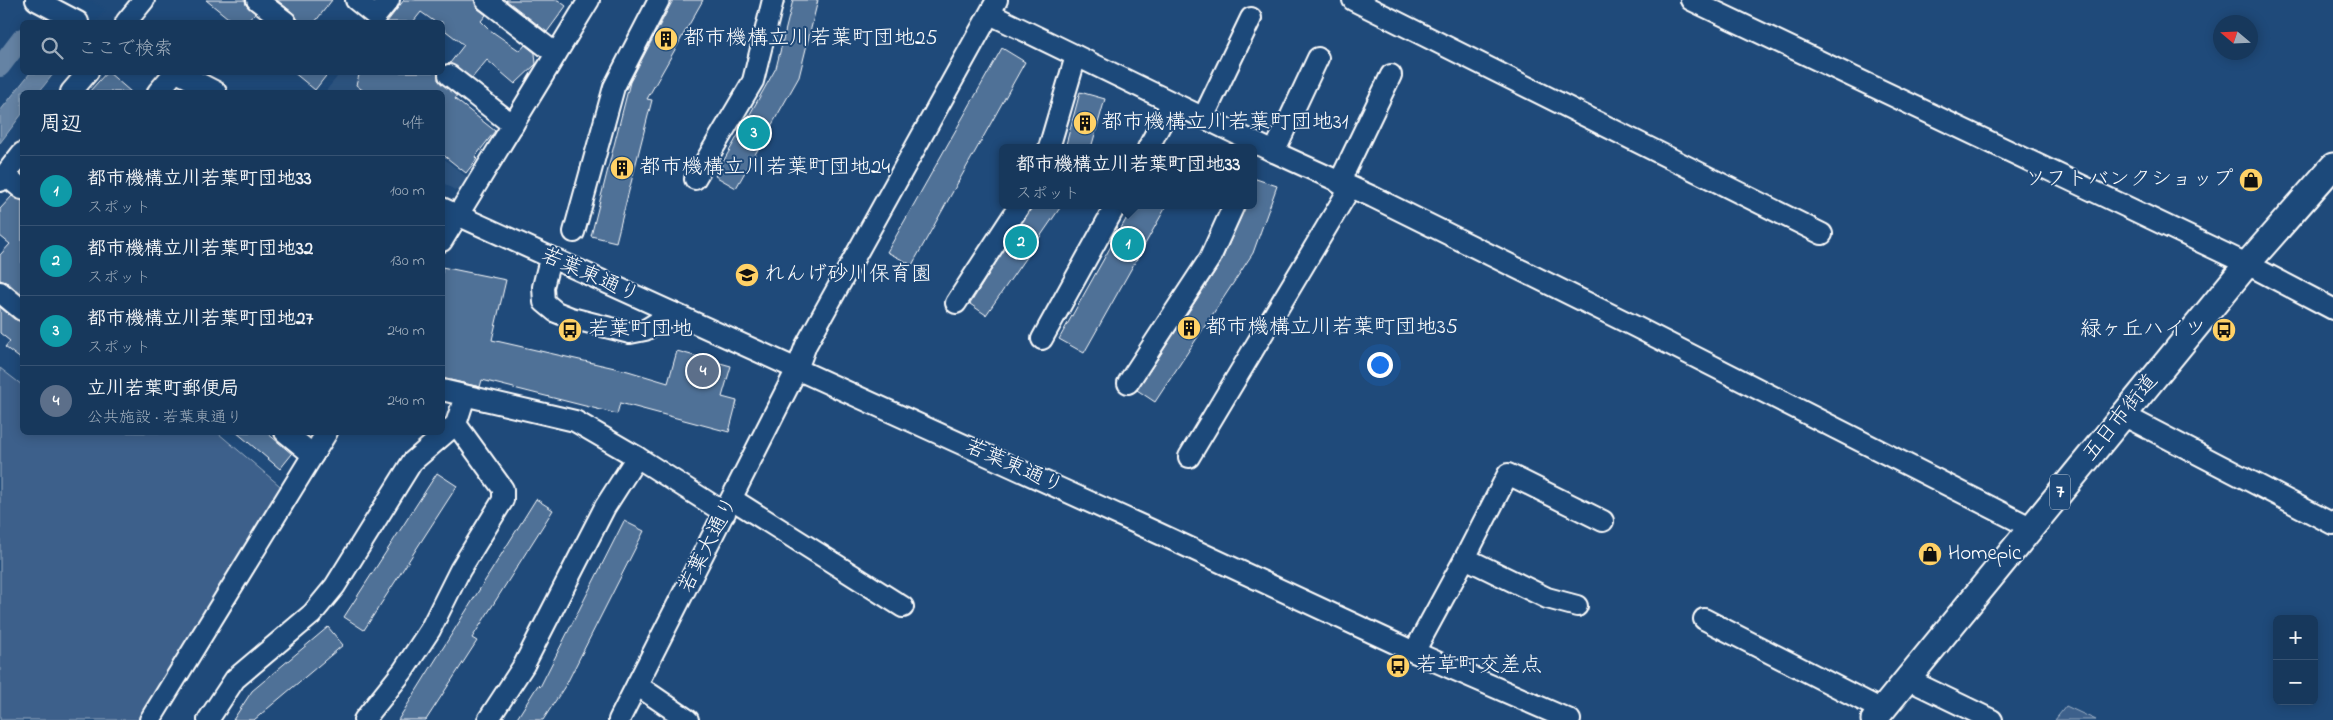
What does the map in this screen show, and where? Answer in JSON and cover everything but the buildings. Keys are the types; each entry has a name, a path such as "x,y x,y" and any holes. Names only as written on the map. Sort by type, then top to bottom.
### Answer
{"main road":[{"name":"五日市街道","path":"1878,715 2247,264 2333,166"}],"street":[{"path":"36,0 69,18"},
{"path":"128,20 144,0"},
{"path":"256,0 283,20"},
{"path":"356,0 376,16 388,0"},
{"path":"486,0 556,54"},
{"path":"445,230 450,212 512,125 589,0"},
{"path":"574,232 614,87 659,0"},
{"path":"695,179 753,81 773,0"},
{"path":"1353,0 1822,234"},
{"path":"1691,0 2247,264 2333,309"},
{"path":"993,7 1076,56 1203,118 1247,144"},
{"name":"若葉大通り","path":"618,720 728,507 797,369 806,346 993,7"},
{"path":"1203,118 1251,18"},
{"path":"1050,144 1076,56"},
{"path":"1318,58 1262,153 1373,197 1643,330 2032,528"},
{"path":"74,90 86,75"},
{"path":"160,90 173,75"},
{"path":"182,75 212,90"},
{"path":"1189,457 1345,186 1391,75"},
{"path":"449,76 512,125"},
{"path":"1150,144 1172,104"},
{"path":"20,156 2,178 20,188"},
{"path":"956,302 1017,209"},
{"path":"1042,339 1114,209"},
{"path":"1128,383 1210,258 1232,209"},
{"name":"若葉東通り","path":"450,212 1414,652 1570,720"},
{"path":"550,259 543,287 544,302 556,312 630,333 645,330 673,313"},
{"path":"0,292 20,308"},
{"path":"445,391 575,421 904,606"},
{"path":"445,434 456,424 465,396"},
{"path":"2123,415 2333,524"},
{"path":"364,720 403,672 430,630 460,570 503,500 503,489 456,424"},
{"path":"289,435 312,455"},
{"path":"150,720 325,435"},
{"path":"208,720 235,680 312,614 335,586 412,462 443,435"},
{"path":"488,720 524,665 605,507 637,457"},
{"path":"1414,652 1508,474 1603,521"},
{"path":"1465,558 1547,598 1577,606"},
{"path":"1704,619 1878,715"},
{"path":"1907,679 1992,720"},
{"path":"637,685 688,720"}],"shaded area":[{"path":"28,75 52,75 41,90 20,90 20,117 0,143 0,111"},
{"path":"339,75 395,75 413,90 327,90"},
{"path":"445,159 469,179 462,190 455,190 445,184"},
{"path":"0,368 20,383 20,435 220,435 286,491 145,720 0,720"},
{"path":"2066,706 2096,720 2055,720"}],"pier":[{"path":"83,0 89,0 106,9 98,20 68,20"}],"waterway":[{"path":"0,67 20,41"}],"place":[{"name":"都市機構立川若葉町団地25","path":"666,39"},
{"name":"都市機構立川若葉町団地31","path":"1085,123"},
{"name":"都市機構立川若葉町団地27","path":"754,133"},
{"name":"都市機構立川若葉町団地24","path":"622,168"},
{"name":"ソフトバンクショップ","path":"2251,180"},
{"name":"都市機構立川若葉町団地32","path":"1021,242"},
{"name":"都市機構立川若葉町団地33","path":"1128,244"},
{"name":"れんげ砂川保育園","path":"747,275"},
{"name":"都市機構立川若葉町団地35","path":"1189,328"},
{"name":"若葉町団地","path":"570,330"},
{"name":"緑ヶ丘ハイツ","path":"2224,330"},
{"name":"立川若葉町郵便局","path":"703,371"},
{"name":"Homepic","path":"1930,554"},
{"name":"若草町交差点","path":"1398,666"}]}
